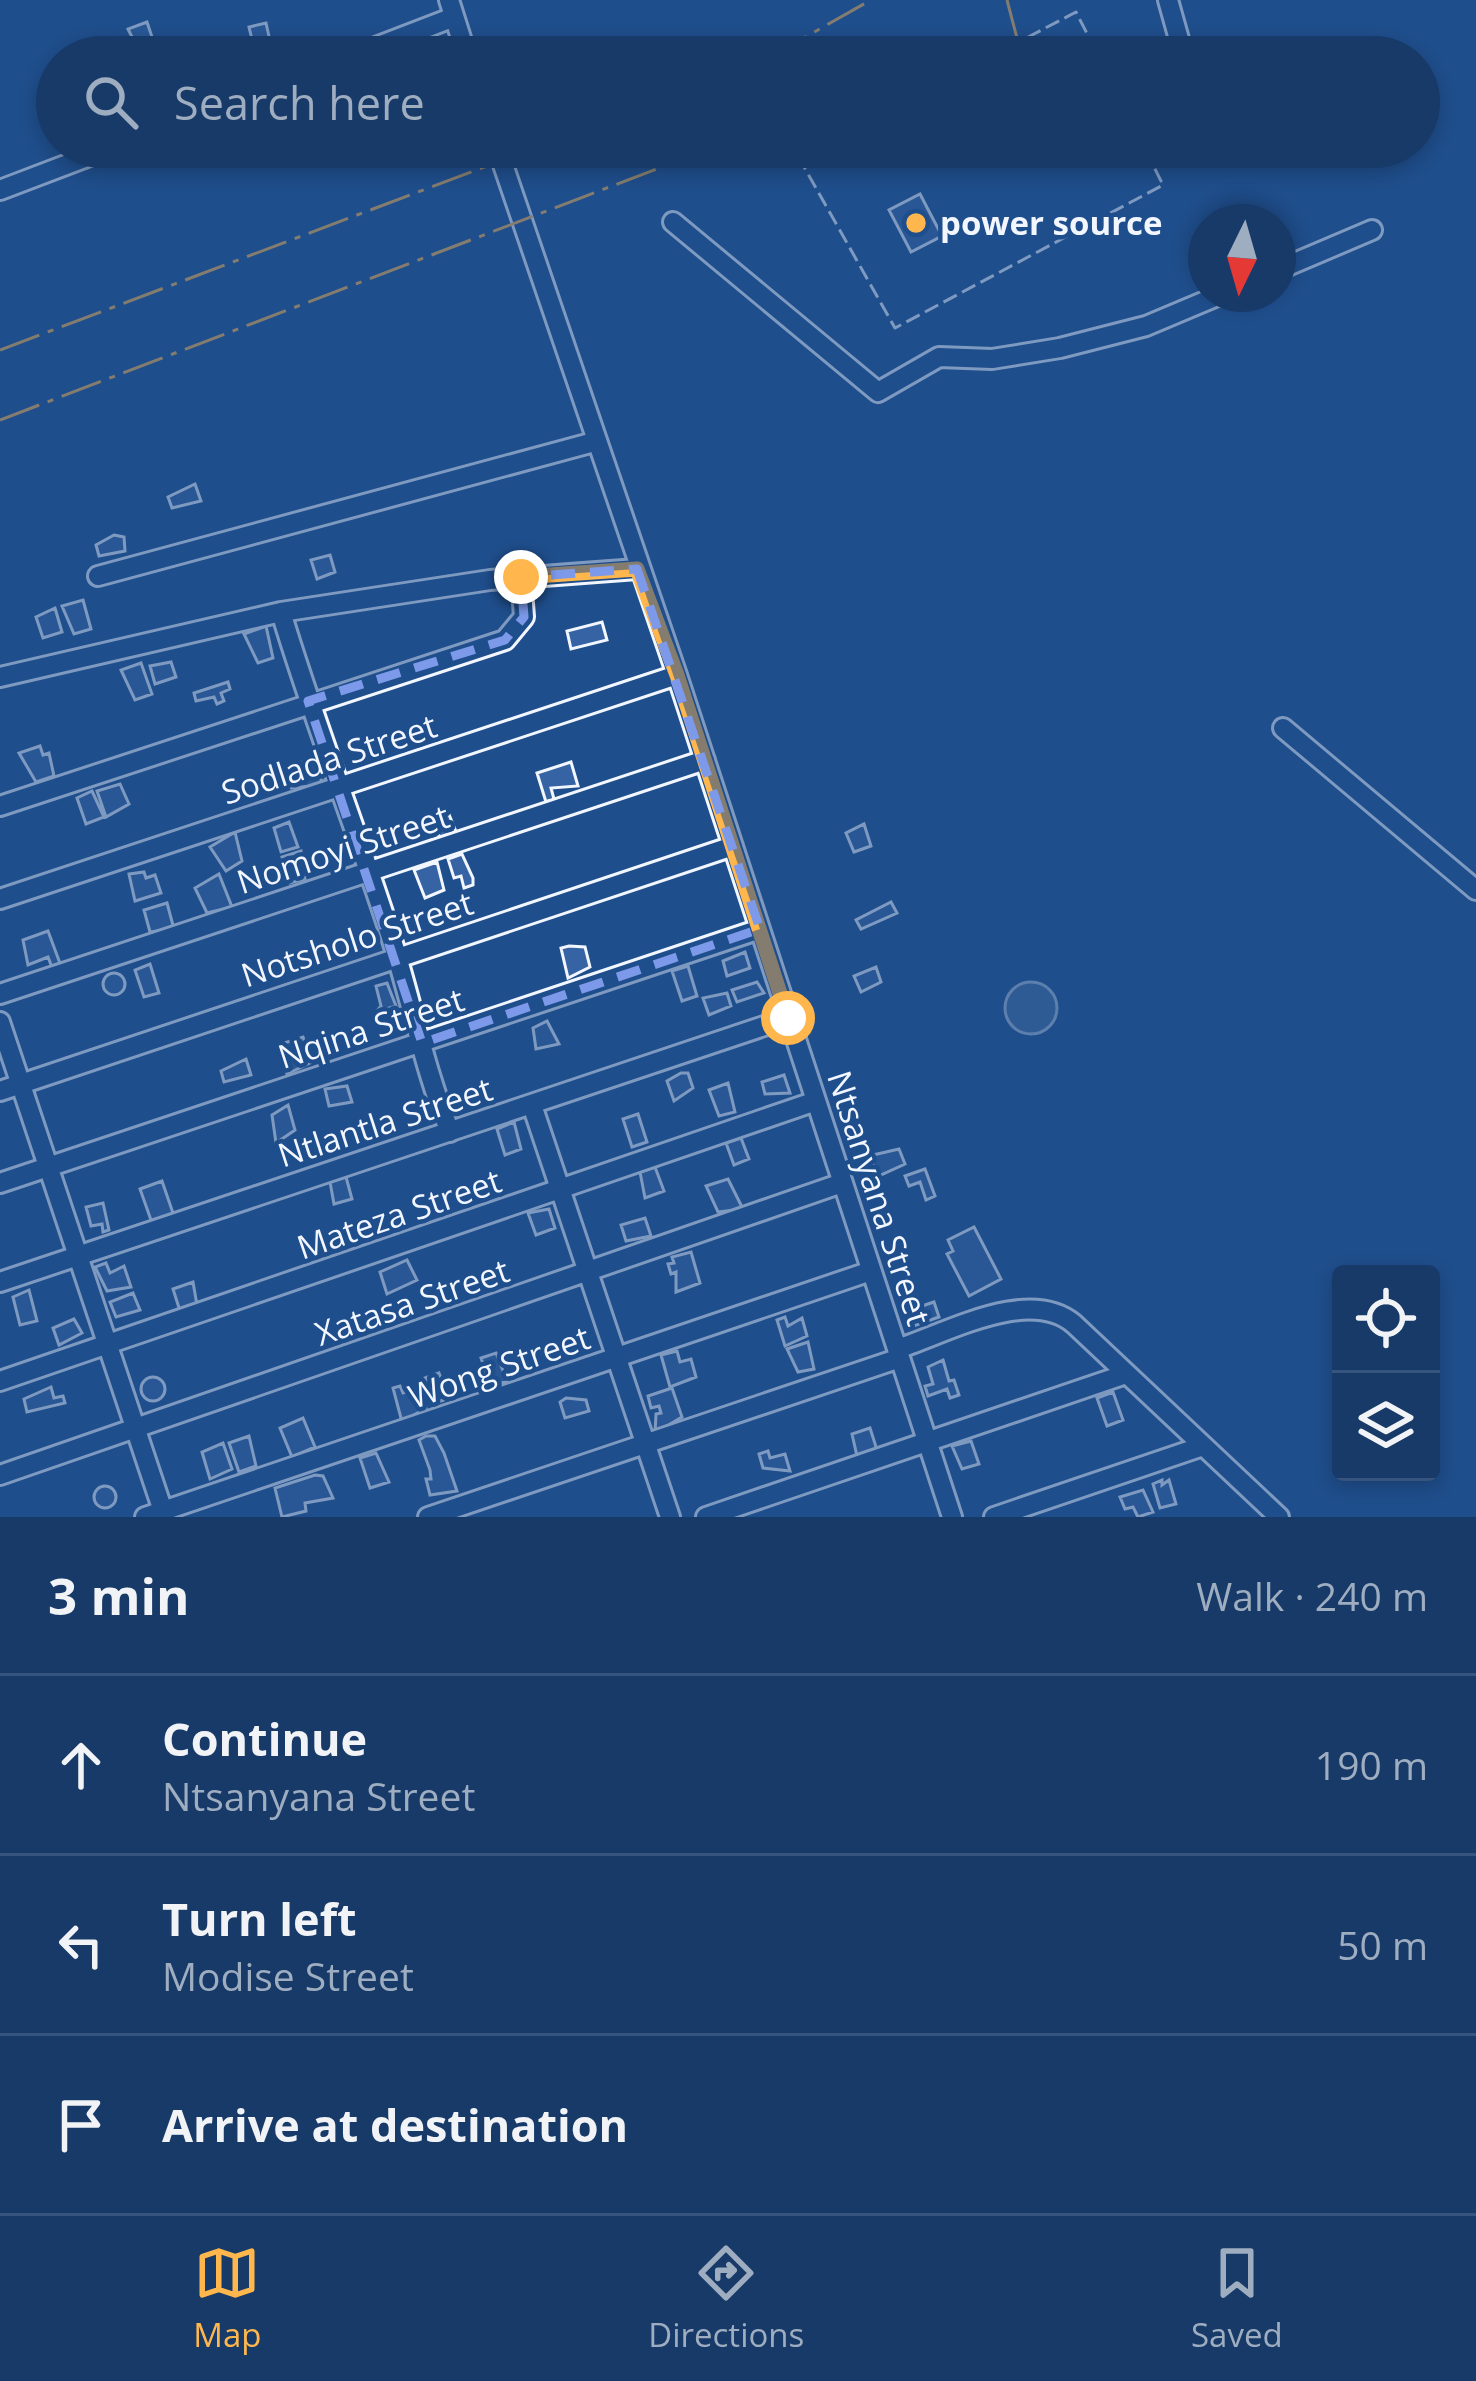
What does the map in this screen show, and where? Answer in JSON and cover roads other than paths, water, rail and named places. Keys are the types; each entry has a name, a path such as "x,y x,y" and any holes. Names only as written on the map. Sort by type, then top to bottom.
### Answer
{"street":[{"path":"1168,0 1178,36"},
{"path":"394,36 451,9"},
{"path":"0,190 58,168"},
{"name":"Ntsanyana Street","path":"504,168 637,569 677,675 952,1517"},
{"path":"673,222 878,392 939,357 992,359 1060,348 1146,326 1188,308"},
{"path":"1296,262 1372,230"},
{"path":"98,576 594,442"},
{"path":"0,677 281,612 521,577 637,569"},
{"path":"0,806 505,640 524,617 521,577"},
{"path":"281,612 397,957 422,1043 422,1065 450,1132"},
{"name":"Sodlada Street","path":"0,899 677,675"},
{"path":"1283,728 1476,890"},
{"name":"Nomoyi Street","path":"0,994 705,760"},
{"name":"Notsholo Street","path":"0,1091 733,846"},
{"name":"Nqina Street","path":"0,1183 760,929"},
{"name":"Ntlantla Street","path":"0,1282 788,1018"},
{"path":"0,1022 136,1430 158,1515"},
{"name":"Mateza Street","path":"0,1382 816,1101"},
{"path":"532,1105 670,1517"},
{"name":"Xatasa Street","path":"0,1475 842,1184"},
{"name":"Wong Street","path":"158,1515 871,1271"},
{"path":"428,1517 1022,1309 1049,1307 1279,1517"},
{"path":"706,1517 1126,1374"},
{"path":"994,1517 1203,1446"}],"water":[{"path":"1031,982 1049,990 1057,1008 1049,1026 1031,1034 1013,1026 1005,1008 1013,990"}],"place":[{"name":"power source","path":"916,223"}]}
